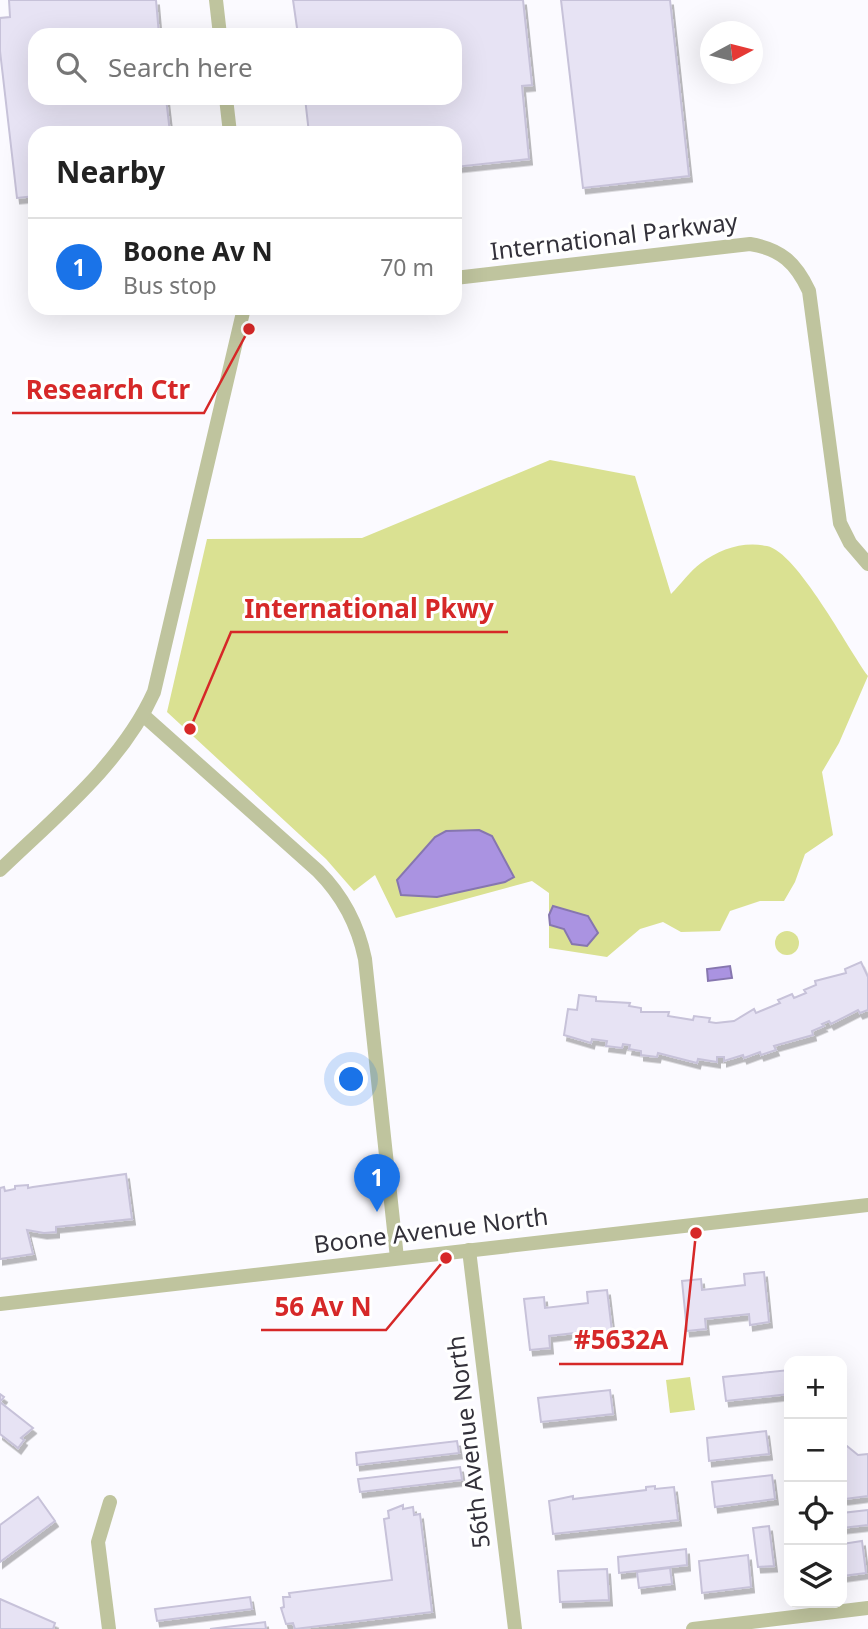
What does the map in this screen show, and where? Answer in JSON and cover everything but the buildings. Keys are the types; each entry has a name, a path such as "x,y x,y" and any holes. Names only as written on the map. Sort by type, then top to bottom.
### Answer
{"street":[{"path":"216,0 219,28"},
{"path":"227,105 229,126"},
{"name":"International Parkway","path":"462,277 750,244 772,247 785,256 799,268 809,291 840,523 850,544 868,564"},
{"path":"0,870 107,764 144,715 162,664 242,315"},
{"path":"144,715 318,871 351,916 365,960 397,1258"},
{"name":"Boone Avenue North","path":"0,1304 868,1205"},
{"name":"56th Avenue North","path":"469,1250 515,1629"},
{"path":"109,1629 98,1542 110,1502"},
{"path":"694,1629 868,1608"}],"green space":[{"path":"550,460 635,476 671,594 697,566 724,550 741,545 758,545 779,552 807,583 868,676 839,743 822,772 833,835 805,854 795,882 784,901 760,901 730,911 720,931 681,932 663,922 640,929 607,957 549,948 549,893 532,881 396,918 375,875 354,891 326,859 167,712 207,539 362,538"},
{"path":"787,931 798,938 799,943 792,954 787,955 776,948 775,943 782,932"},
{"path":"690,1377 695,1410 670,1413 666,1380"}],"shaded area":[{"path":"479,830 492,836 514,877 505,882 437,897 401,895 397,880 435,837 446,831"},
{"path":"553,906 588,916 598,933 587,946 572,944 564,929 550,925 549,915"},
{"path":"730,966 732,978 708,981 707,969"}],"place":[{"name":"Research Ctr","path":"249,329"},
{"name":"International Pkwy","path":"190,729"},
{"name":"Boone Av N","path":"377,1212"},
{"name":"#5632A","path":"696,1233"},
{"name":"56 Av N","path":"446,1258"}]}
